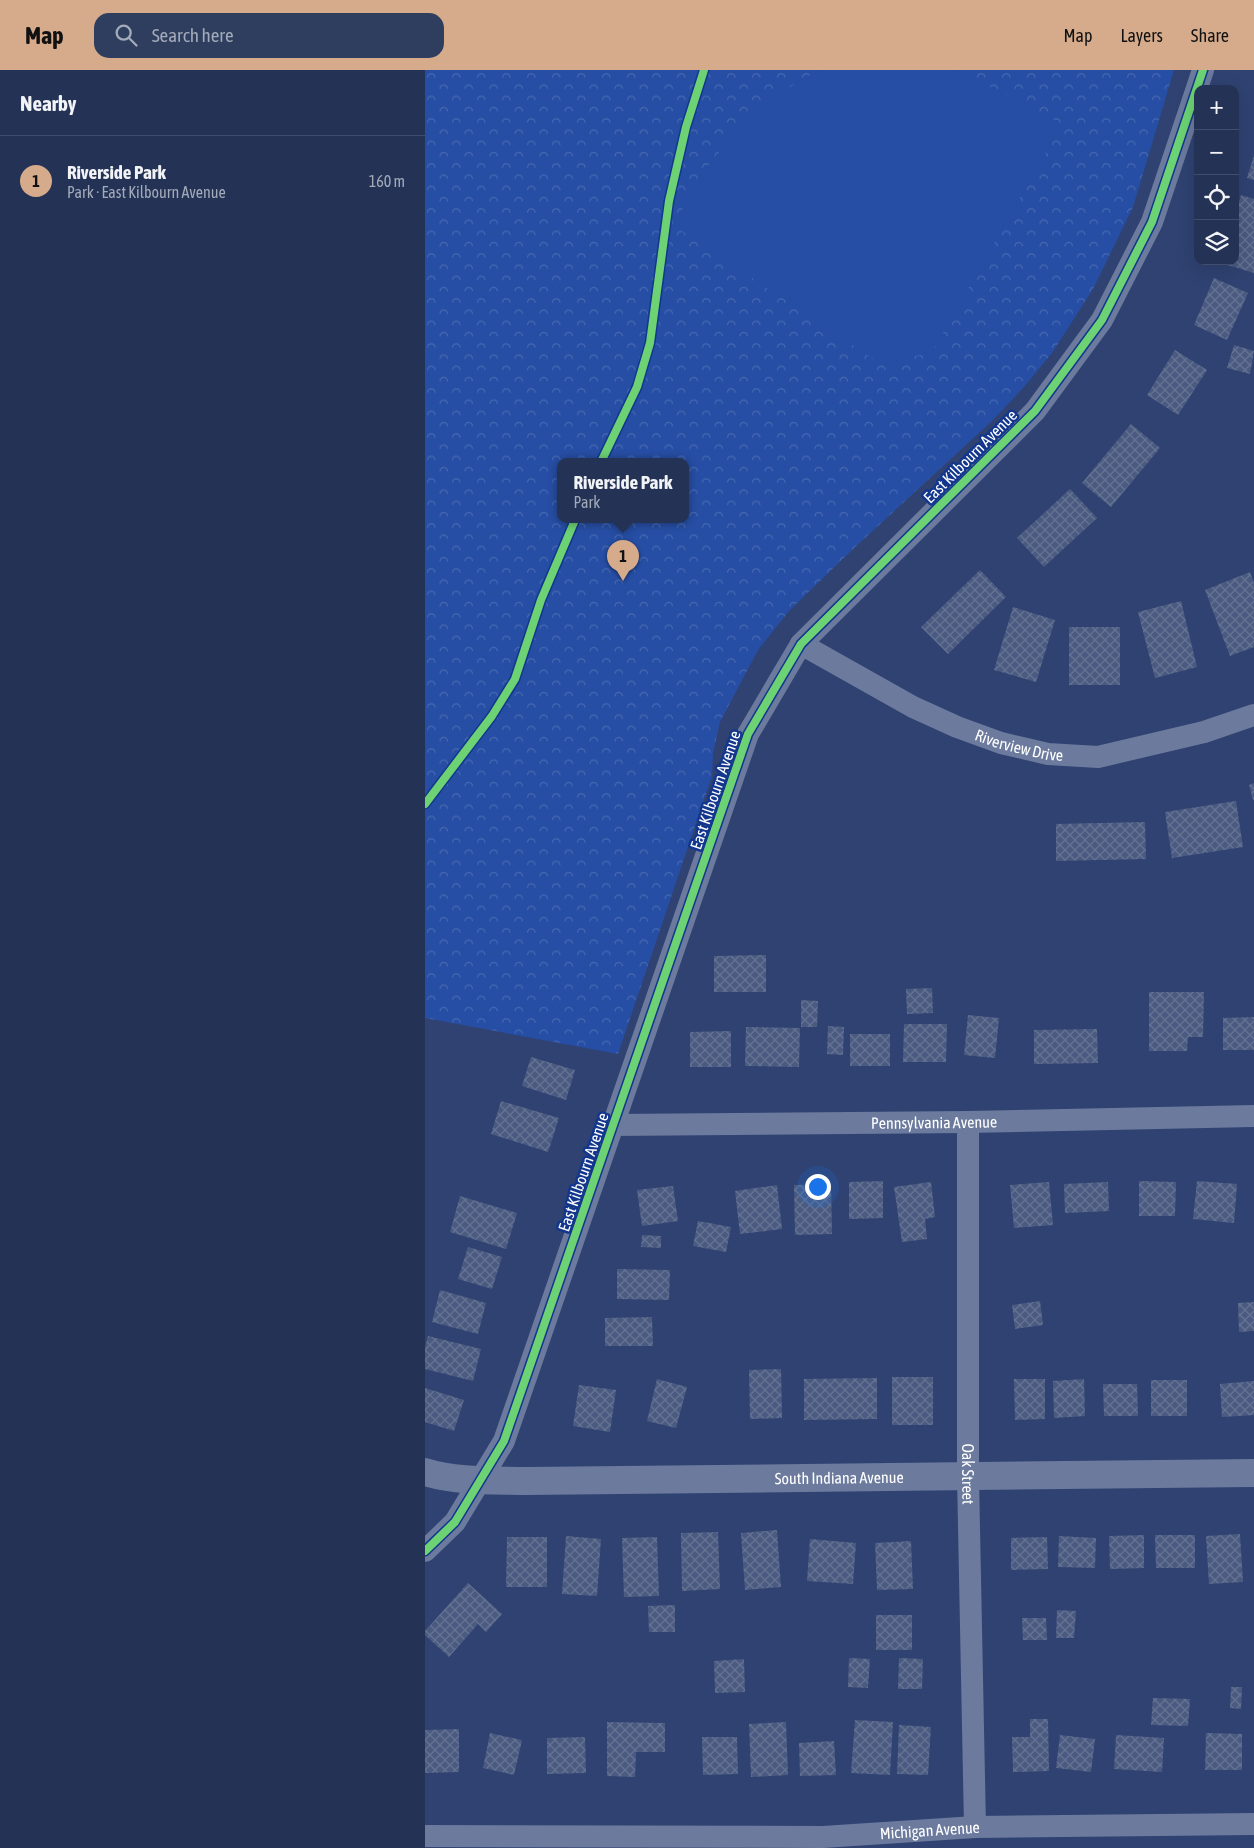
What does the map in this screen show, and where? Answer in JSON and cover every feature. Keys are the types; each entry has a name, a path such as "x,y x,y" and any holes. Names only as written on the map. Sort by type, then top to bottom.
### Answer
{"street":[{"name":"East Kilbourn Avenue","path":"425,1551 455,1522 504,1441 748,734 801,644 1035,411 1102,320 1152,222 1203,70"},
{"name":"Riverview Drive","path":"801,644 913,707 957,727 1001,743 1048,754 1098,758 1204,732 1254,715"},
{"name":"Pennsylvania Avenue","path":"613,1125 968,1122 1254,1116"},
{"name":"Oak Street","path":"968,1122 968,1477 975,1828"},
{"name":"South Indiana Avenue","path":"425,1472 482,1480 1254,1473"},
{"name":"Michigan Avenue","path":"425,1836 823,1842 975,1828 1254,1824"}],"green space":[{"path":"425,70 1174,70 1133,207 1093,289 1052,353 993,420 789,611 758,650 720,722 713,753 712,776 618,1054 425,1018"},
{"path":"822,70 950,70 965,74 1062,124 932,352 881,364 673,225 710,163 753,112 804,78"}],"building":[{"path":"1254,155 1254,180 1247,178"},
{"path":"1241,195 1254,199 1254,273 1228,265 1239,265 1239,202"},
{"path":"1214,278 1248,293 1227,340 1194,325"},
{"path":"1234,345 1254,351 1250,374 1227,368"},
{"path":"1175,350 1207,370 1178,415 1147,395"},
{"path":"1131,424 1160,448 1111,507 1082,483"},
{"path":"1070,489 1097,518 1044,567 1017,538"},
{"path":"980,570 1006,597 948,654 921,627"},
{"path":"1250,572 1254,583 1254,647 1230,656 1205,590"},
{"path":"1181,601 1197,667 1155,678 1138,612"},
{"path":"1013,607 1055,620 1036,682 994,670"},
{"path":"1069,627 1120,627 1120,685 1069,685"},
{"path":"1254,783 1254,800 1253,800 1249,785"},
{"path":"1236,801 1243,847 1172,858 1165,812"},
{"path":"1145,822 1146,859 1056,861 1056,824"},
{"path":"766,955 766,992 714,992 714,956"},
{"path":"932,988 933,1013 907,1014 906,989"},
{"path":"1149,992 1204,992 1203,1037 1188,1037 1187,1051 1149,1051"},
{"path":"801,1000 818,1001 817,1027 801,1027"},
{"path":"968,1015 999,1018 995,1058 964,1055"},
{"path":"1254,1017 1254,1050 1223,1050 1223,1018"},
{"path":"904,1024 947,1024 946,1062 903,1062"},
{"path":"828,1026 844,1027 843,1055 827,1054"},
{"path":"746,1027 800,1028 799,1067 745,1066"},
{"path":"1097,1029 1098,1063 1034,1064 1034,1030"},
{"path":"731,1031 731,1067 690,1067 690,1032"},
{"path":"850,1034 890,1034 890,1066 850,1066"},
{"path":"531,1057 575,1070 566,1100 522,1086"},
{"path":"501,1101 559,1118 548,1152 491,1134"},
{"path":"883,1181 883,1218 849,1219 849,1182"},
{"path":"1139,1181 1176,1182 1175,1216 1139,1216"},
{"path":"1197,1181 1237,1184 1234,1223 1193,1219"},
{"path":"931,1182 935,1217 925,1219 927,1239 902,1242 894,1187"},
{"path":"1049,1182 1053,1225 1014,1228 1010,1185"},
{"path":"1108,1182 1109,1211 1065,1213 1064,1184"},
{"path":"831,1184 832,1234 795,1235 794,1185"},
{"path":"777,1185 782,1229 740,1234 735,1191"},
{"path":"673,1186 678,1221 642,1226 637,1190"},
{"path":"460,1196 517,1213 506,1249 450,1232"},
{"path":"698,1221 731,1227 726,1252 693,1246"},
{"path":"642,1235 661,1236 661,1248 641,1247"},
{"path":"468,1247 502,1257 492,1289 458,1279"},
{"path":"617,1269 670,1270 669,1300 617,1299"},
{"path":"440,1290 486,1303 478,1334 432,1322"},
{"path":"1040,1301 1043,1325 1015,1329 1012,1305"},
{"path":"1254,1302 1254,1331 1239,1332 1238,1303"},
{"path":"652,1317 653,1346 605,1346 605,1318"},
{"path":"428,1336 481,1349 473,1381 425,1369 425,1347"},
{"path":"781,1369 782,1418 750,1419 749,1370"},
{"path":"892,1377 933,1377 933,1425 892,1425"},
{"path":"877,1378 877,1419 804,1420 804,1379"},
{"path":"657,1379 687,1387 676,1428 647,1421"},
{"path":"1014,1379 1045,1379 1045,1419 1015,1420"},
{"path":"1084,1379 1085,1416 1054,1418 1053,1381"},
{"path":"1151,1380 1187,1380 1187,1416 1151,1416"},
{"path":"1254,1381 1254,1415 1222,1417 1220,1384"},
{"path":"1103,1384 1137,1384 1138,1416 1104,1416"},
{"path":"579,1385 616,1390 610,1432 573,1426"},
{"path":"425,1388 464,1400 454,1431 425,1422"},
{"path":"777,1530 781,1587 745,1590 741,1533"},
{"path":"718,1532 720,1589 682,1591 681,1533"},
{"path":"1240,1534 1243,1582 1209,1584 1206,1536"},
{"path":"1144,1535 1144,1568 1110,1569 1109,1536"},
{"path":"1155,1535 1195,1535 1195,1568 1156,1568"},
{"path":"566,1536 601,1539 597,1596 562,1594"},
{"path":"1059,1536 1096,1538 1095,1568 1058,1567"},
{"path":"507,1537 547,1537 547,1587 506,1587"},
{"path":"657,1537 659,1596 624,1597 622,1538"},
{"path":"1047,1537 1048,1569 1011,1570 1011,1538"},
{"path":"810,1539 856,1543 853,1584 807,1581"},
{"path":"911,1541 913,1589 877,1590 875,1543"},
{"path":"468,1583 502,1614 486,1632 478,1624 449,1657 425,1635 425,1631"},
{"path":"675,1605 675,1632 649,1632 648,1606"},
{"path":"1057,1610 1076,1611 1074,1638 1056,1638"},
{"path":"876,1615 912,1615 912,1650 876,1650"},
{"path":"1022,1618 1046,1618 1047,1640 1023,1640"},
{"path":"849,1658 870,1659 868,1688 848,1687"},
{"path":"899,1658 923,1659 922,1689 898,1689"},
{"path":"744,1659 745,1692 715,1693 714,1661"},
{"path":"1231,1687 1242,1687 1241,1709 1230,1708"},
{"path":"1153,1698 1190,1699 1188,1726 1151,1725"},
{"path":"1030,1719 1048,1719 1049,1771 1013,1772 1012,1737 1030,1737"},
{"path":"855,1720 893,1722 890,1775 851,1773"},
{"path":"607,1722 665,1723 665,1752 636,1752 635,1777 607,1776"},
{"path":"786,1722 788,1775 751,1777 749,1724"},
{"path":"899,1725 931,1727 928,1775 897,1774"},
{"path":"459,1729 459,1772 425,1773 425,1730"},
{"path":"490,1733 522,1740 514,1775 483,1768"},
{"path":"1206,1733 1242,1734 1242,1770 1205,1770"},
{"path":"1060,1735 1095,1739 1091,1772 1056,1768"},
{"path":"1116,1735 1164,1738 1162,1772 1114,1769"},
{"path":"585,1737 586,1773 547,1774 547,1738"},
{"path":"702,1737 737,1737 738,1774 703,1775"},
{"path":"834,1741 836,1775 800,1776 799,1743"}],"cycle path":[{"path":"603,458 637,387 650,343 669,201 686,127 704,70"},
{"path":"425,1551 455,1522 504,1441 748,734 801,644 1035,411 1102,320 1152,222 1203,70"},
{"path":"425,804 492,716 515,679 541,600 574,523"}],"place":[{"name":"Riverside Park","path":"623,581"}]}
